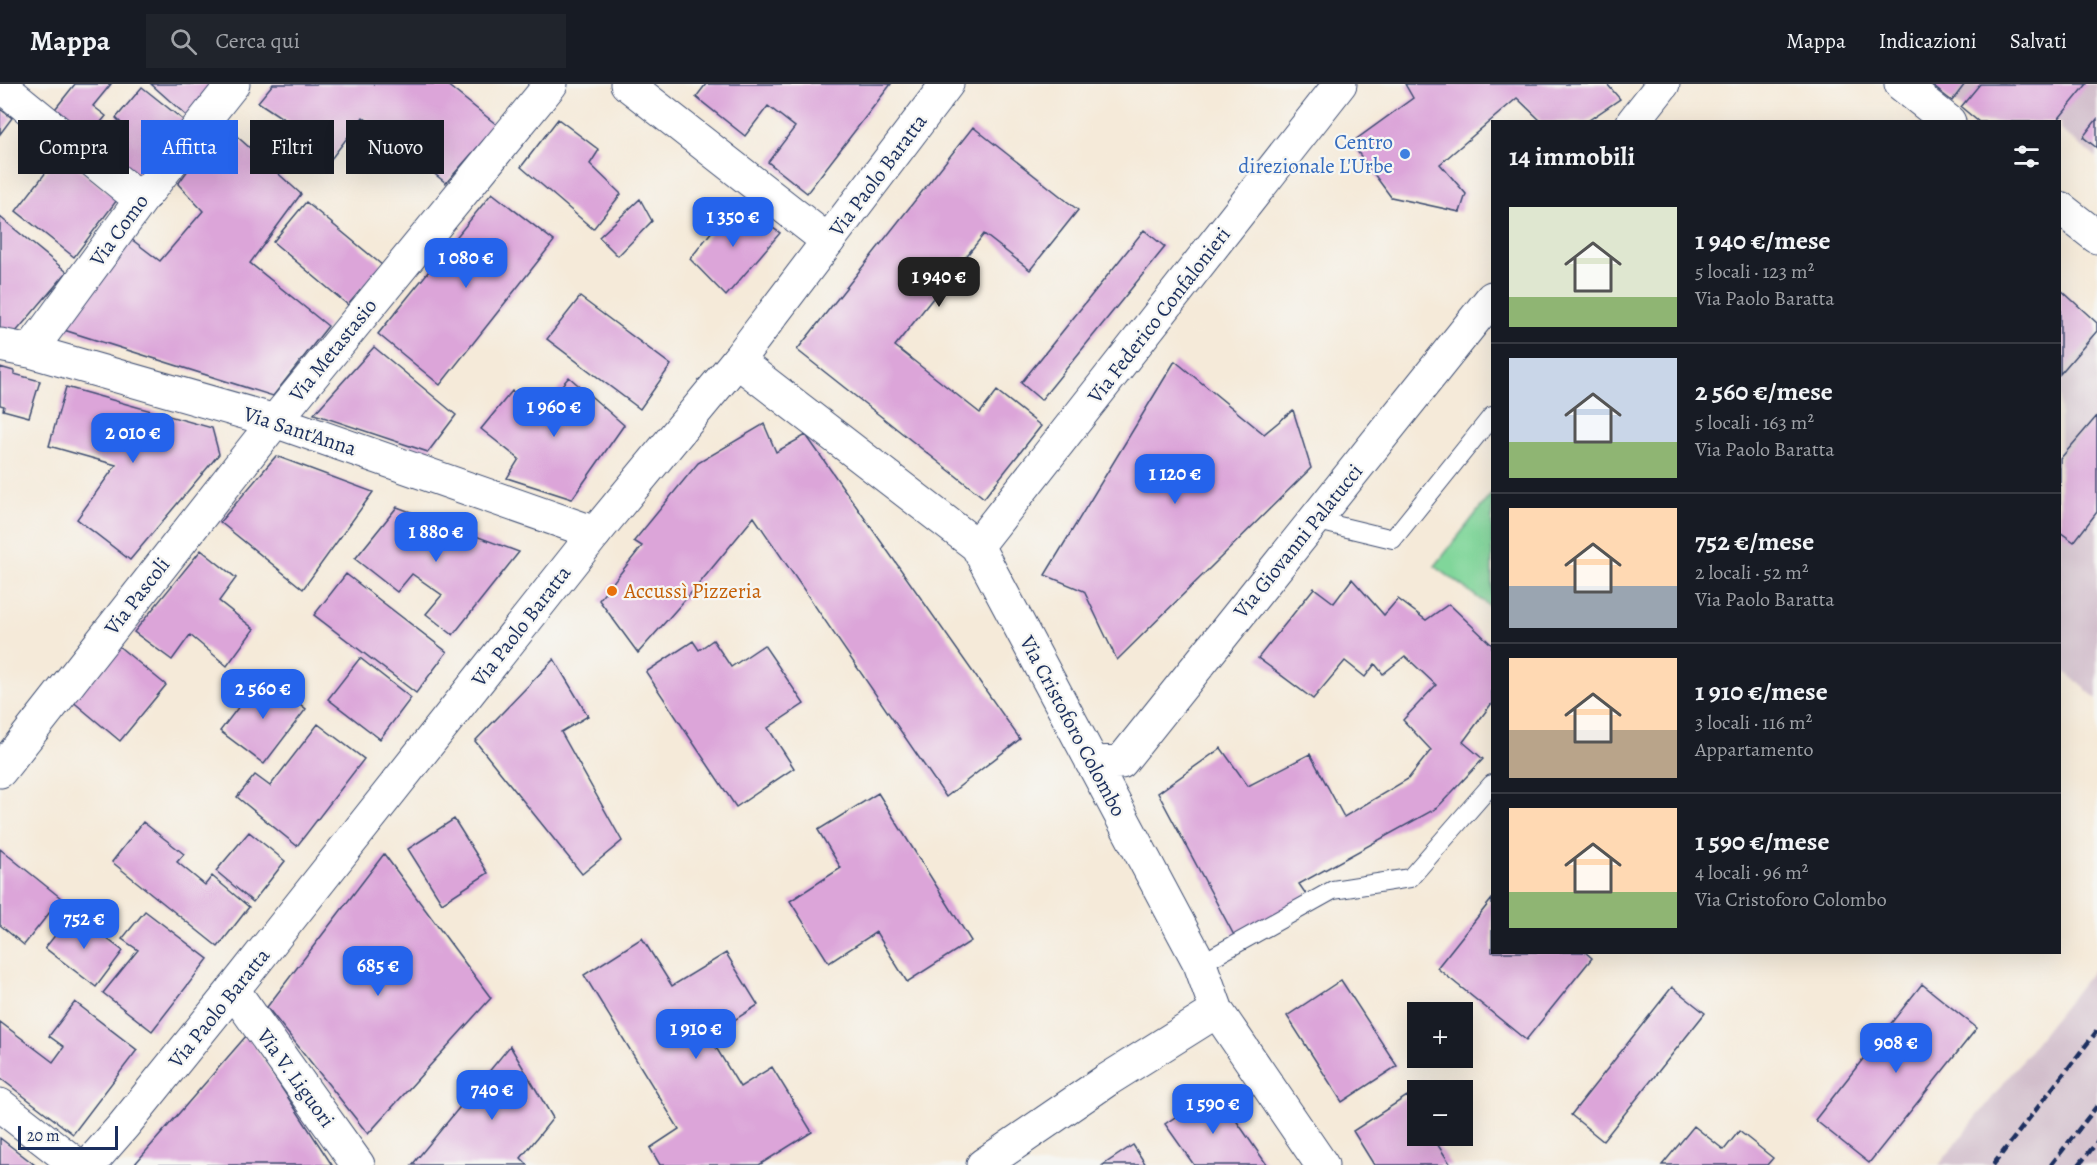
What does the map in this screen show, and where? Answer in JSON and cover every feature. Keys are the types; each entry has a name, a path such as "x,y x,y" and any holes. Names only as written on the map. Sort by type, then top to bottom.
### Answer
{"street":[{"name":"Via Como","path":"15,348 141,200 233,84"},
{"name":"Via Metastasio","path":"275,421 551,84"},
{"path":"627,84 828,241"},
{"name":"Via Paolo Baratta","path":"89,1165 233,990 595,533 737,361 947,84"},
{"name":"Via Federico Confalonieri","path":"977,546 1340,84"},
{"path":"1635,120 1663,84"},
{"path":"1901,84 1946,120"},
{"path":"0,85 141,200"},
{"path":"2061,209 2097,237"},
{"name":"Via Giovanni Palatucci","path":"1092,763 1121,762 1491,299"},
{"name":"Via Sant'Anna","path":"15,348 275,421 595,533"},
{"name":"Via Cristoforo Colombo","path":"737,361 977,546 1200,964 1217,1011 1322,1165"},
{"name":"Via Pascoli","path":"0,771 275,421"},
{"name":"Via V. Liguori","path":"233,990 358,1165"},
{"path":"983,1165 1107,1080 1217,1011"},
{"path":"0,1105 77,1165"}],"lane":[{"path":"1314,520 1393,539 1491,417"},
{"path":"1200,964 1333,890 1410,878 1491,785"}],"shaded area":[{"path":"1930,84 2097,84 2097,158 2061,131 2061,120 1978,120"},
{"path":"2097,331 2097,699 2061,669 2061,373"},
{"path":"2097,965 2097,1165 1939,1165"}],"green space":[{"path":"1491,494 1491,607 1435,566"}],"building":[{"path":"75,84 111,84 93,106 106,116 103,120 61,120 52,113"},
{"path":"151,84 214,84 188,117"},
{"path":"273,84 446,84 497,125 446,183 435,174 444,174 444,120 367,120 363,117 361,120 346,120 346,139 334,155 334,120 285,120 258,102"},
{"path":"706,84 891,84 807,193 768,162 795,127 768,106 745,136 696,97"},
{"name":"Centro direzionale L'Urbe","path":"1405,84 1607,84 1620,99 1589,120 1540,120 1517,98 1440,164 1466,194 1460,212 1391,197 1351,143 1413,98"},
{"path":"1930,84 1965,84 1952,101"},
{"path":"1980,84 2087,84 2058,120 1977,120 1961,107"},
{"path":"142,87 183,120 141,120 141,174 143,174 138,180 129,173 129,120 116,118"},
{"path":"0,109 12,118 0,134"},
{"path":"558,119 599,150 590,164 621,194 593,229 521,167"},
{"path":"2097,119 2097,148 2083,137"},
{"path":"973,127 1078,210 1030,270 984,234 895,346 980,413 997,391 1041,426 984,498 797,350"},
{"path":"238,137 250,148 250,174 279,174 301,194 250,263 328,326 273,396 64,330 131,239 160,261 203,211 178,184 185,174 238,174"},
{"path":"45,174 85,174 117,200 74,257 16,211"},
{"path":"492,193 554,241 440,385 378,334"},
{"path":"640,199 652,221 618,256 599,237"},
{"path":"306,202 382,265 348,305 273,242"},
{"path":"735,202 780,233 726,296 690,259"},
{"path":"0,217 67,272 15,333 0,329"},
{"path":"1144,230 1165,247 1041,400 1021,383"},
{"path":"2061,290 2097,323 2097,331 2061,373"},
{"path":"580,297 671,365 640,409 547,339"},
{"path":"374,347 456,415 428,452 314,414"},
{"path":"1175,361 1264,434 1293,410 1311,468 1117,660 1084,591 1045,575"},
{"path":"0,367 14,371 14,374 40,381 29,417 3,410 4,406 0,405"},
{"path":"569,377 624,425 572,499 507,478 519,459 481,429 512,391 541,409"},
{"path":"66,387 212,428 219,454 130,560 77,519 116,465 49,446"},
{"path":"2097,416 2097,512 2074,542 2061,533 2061,458"},
{"path":"764,424 776,452 806,435 1020,739 946,797 754,517 638,653 599,600 642,546 634,541 698,463"},
{"path":"276,456 373,492 303,589 220,522"},
{"path":"397,507 519,552 453,635 426,614 442,595 412,574 397,592 355,559"},
{"path":"201,550 236,578 219,601 254,629 227,666 190,635 172,660 134,632"},
{"path":"346,574 447,652 416,693 314,615"},
{"path":"1352,579 1384,615 1398,599 1426,620 1449,604 1491,644 1491,704 1463,742 1483,759 1437,808 1299,884 1308,897 1236,939 1158,793 1221,748 1248,786 1310,754 1344,817 1408,779 1431,750 1403,720 1436,685 1405,656 1383,674 1375,664 1365,677 1345,661 1313,699 1258,658 1314,588 1334,603"},
{"path":"713,640 731,667 764,645 804,704 768,728 794,768 736,807 646,672 693,641 699,650"},
{"path":"116,644 166,685 120,741 71,700"},
{"path":"360,658 411,698 380,739 328,699"},
{"path":"554,659 588,716 561,732 622,841 582,874 475,741"},
{"path":"263,675 306,709 264,764 220,731"},
{"path":"318,724 364,759 297,846 237,797 255,775 270,786"},
{"path":"878,793 971,941 907,982 876,932 829,963 790,901 841,868 818,830"},
{"path":"454,819 488,873 442,903 408,849"},
{"path":"143,822 184,854 177,862 205,885 212,876 249,907 218,947 112,862"},
{"path":"249,832 285,861 253,902 216,871"},
{"path":"0,849 61,898 24,945 0,925"},
{"path":"384,854 491,998 368,1134 267,1007"},
{"path":"1491,900 1491,954 1587,954 1592,958 1526,1040 1437,968"},
{"path":"145,911 208,959 152,1031 103,993 138,950 122,939"},
{"path":"73,913 123,951 96,987 45,948"},
{"path":"642,938 672,986 726,953 758,1005 709,1036 740,1087 772,1067 812,1132 759,1165 660,1165 650,1148 679,1129 584,975"},
{"path":"1341,980 1397,1066 1342,1102 1287,1016"},
{"path":"1922,984 1977,1028 1869,1163 1815,1120"},
{"path":"1672,987 1705,1013 1603,1141 1571,1115"},
{"path":"75,1002 137,1050 73,1134 0,1078 0,1022 53,1062 64,1047 49,1036"},
{"path":"247,1035 332,1165 134,1165"},
{"path":"510,1046 553,1118 521,1158 528,1165 412,1165"},
{"path":"1215,1090 1267,1165 1194,1165 1165,1124"},
{"path":"1407,1096 1407,1146 1439,1146 1451,1165 1374,1165 1353,1131"},
{"path":"1694,1126 1724,1150 1739,1131 1773,1158 1767,1165 1662,1165"},
{"path":"0,1138 35,1165 0,1165"},
{"path":"1133,1145 1146,1165 1103,1165"}],"railway":[{"path":"1993,1165 2097,1031"},
{"path":"2051,1165 2097,1106"},
{"path":"2079,1165 2097,1142"}],"place":[{"name":"Centro direzionale L'Urbe","path":"1405,154"},
{"name":"Accussì Pizzeria","path":"612,591"}]}
